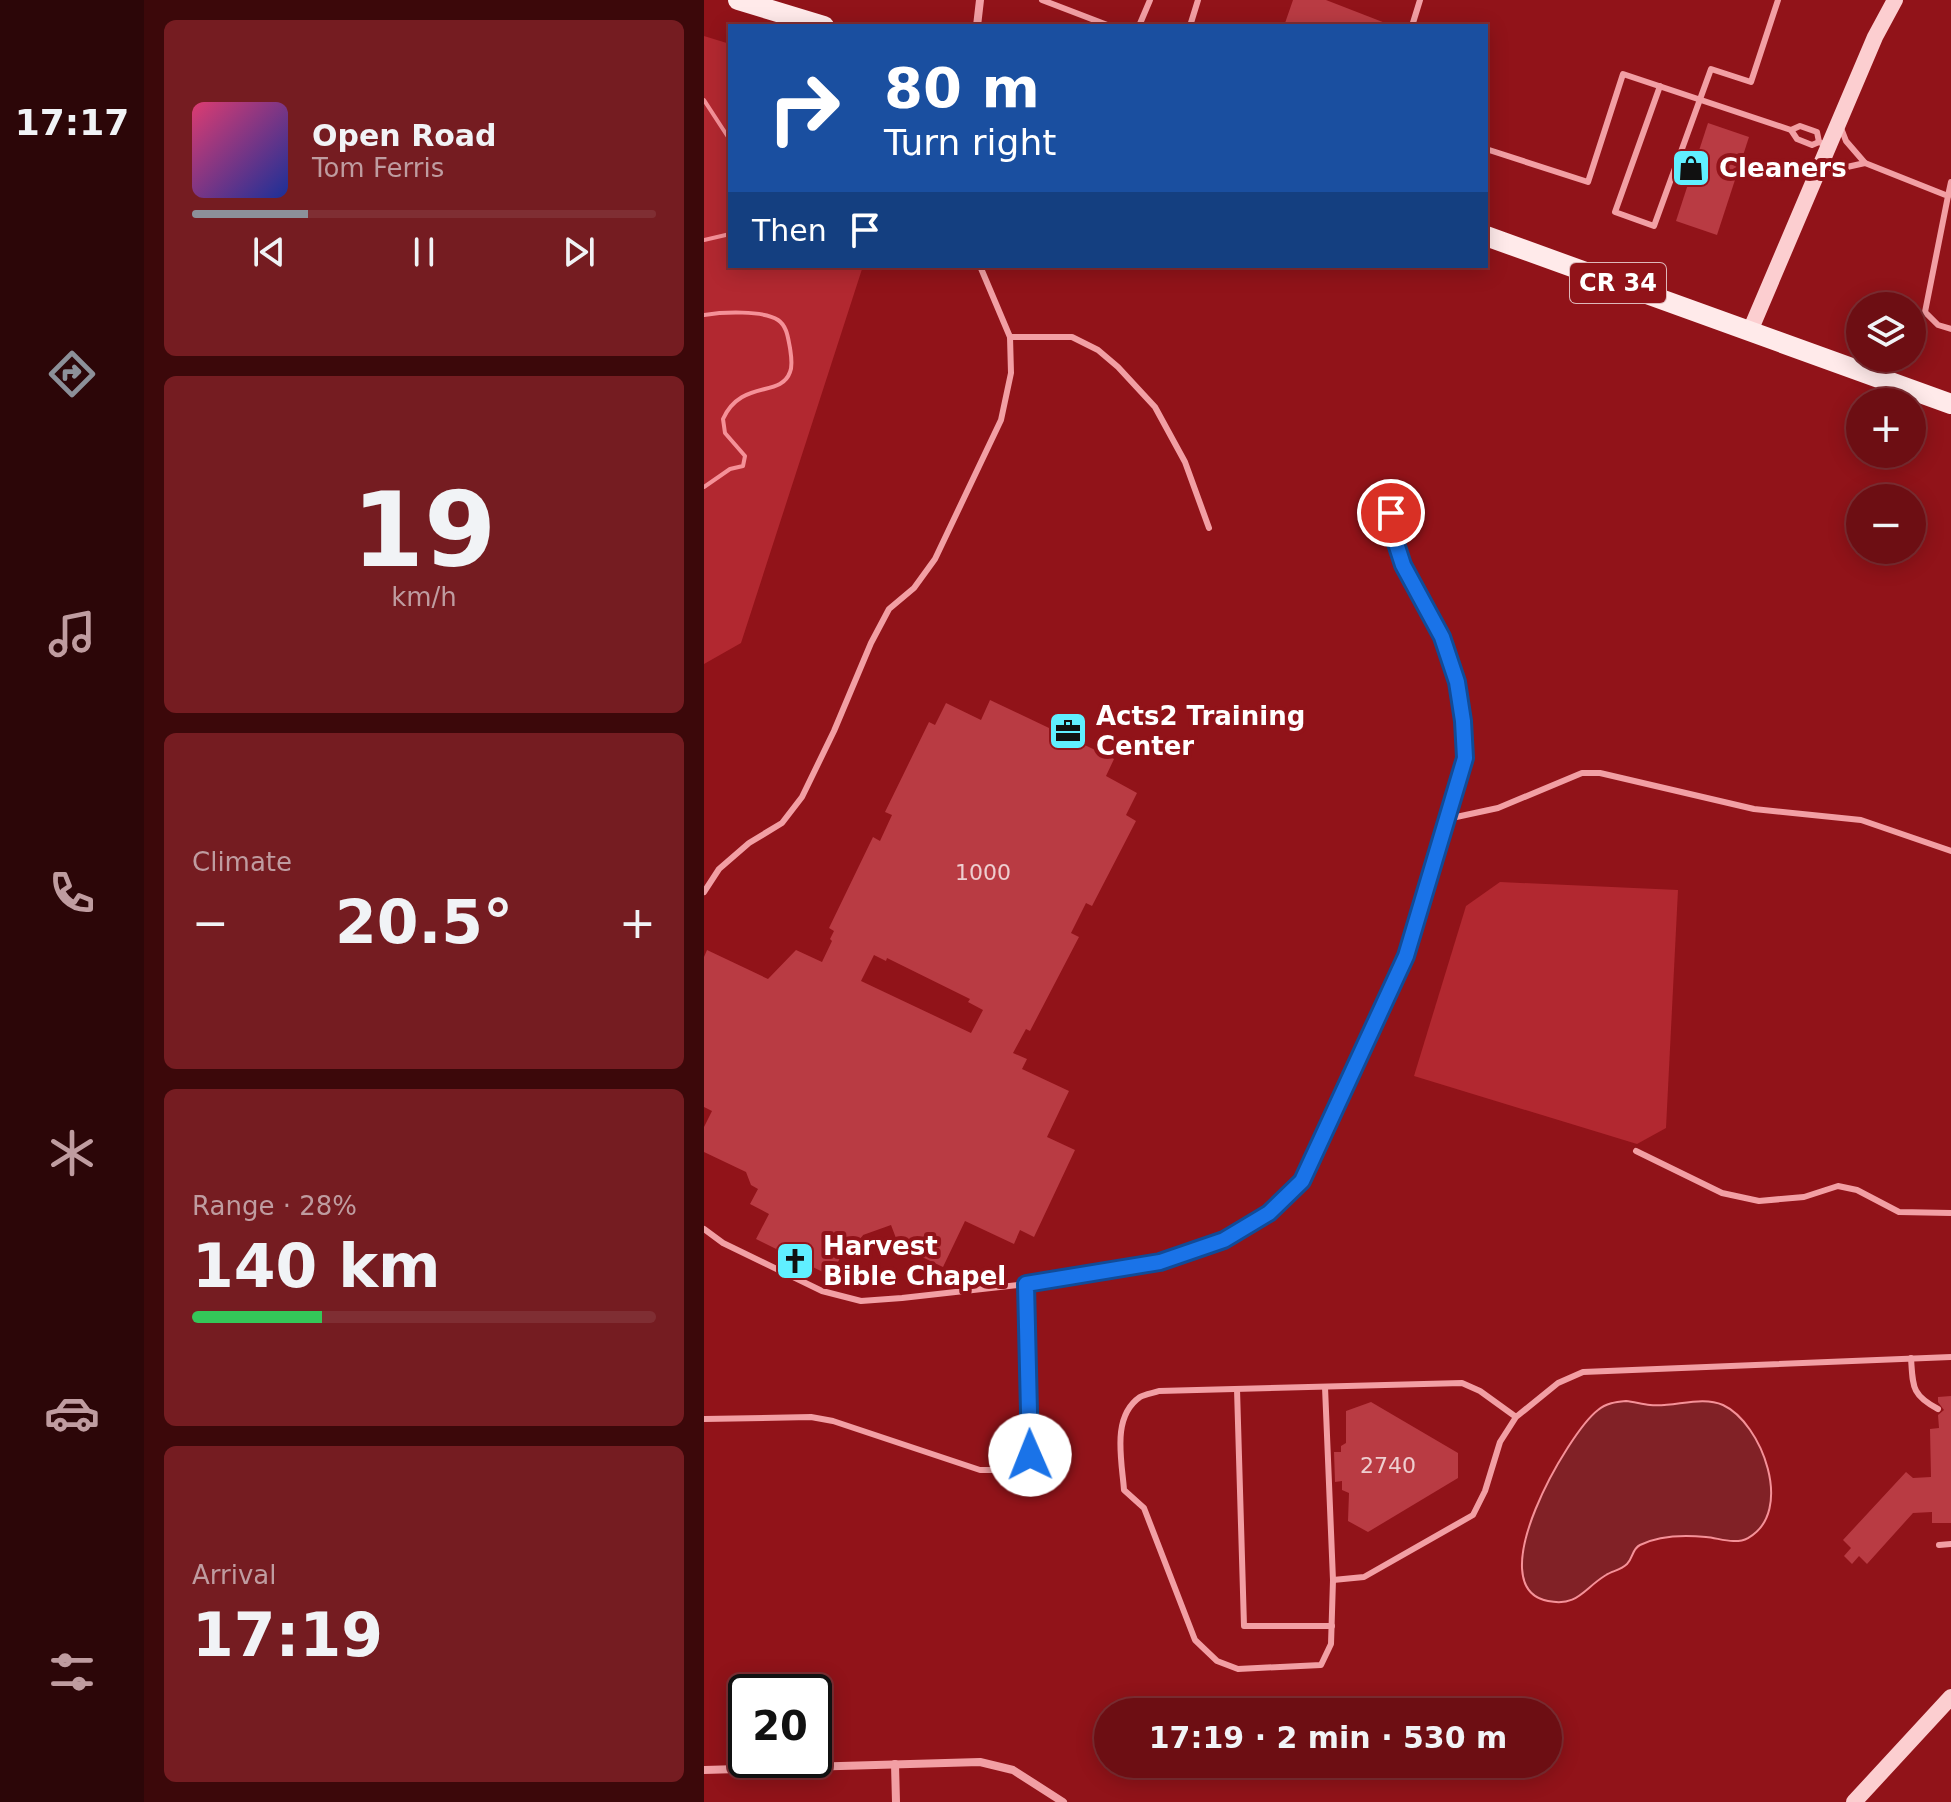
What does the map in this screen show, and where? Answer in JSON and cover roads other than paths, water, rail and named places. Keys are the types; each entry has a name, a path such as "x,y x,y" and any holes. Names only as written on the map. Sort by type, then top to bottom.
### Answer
{"main road":[{"path":"738,0 818,24"},
{"name":"CR 34","path":"1488,237 1951,404"}],"street":[{"path":"977,24 980,0"},
{"path":"1750,331 1817,175 1824,144 1839,122 1875,37 1895,0"},
{"path":"1854,1802 1951,1697"},
{"path":"704,1770 980,1762 1013,1770 1063,1802"},
{"path":"895,1764 896,1802"}],"lane":[{"path":"1042,0 1105,24"},
{"path":"1140,24 1150,0"},
{"path":"1191,24 1198,0"},
{"path":"1413,24 1420,0"},
{"path":"1660,86 1615,212 1654,226 1711,69 1751,82 1778,0"},
{"path":"1488,150 1588,182 1623,74 1791,130 1797,139 1812,145 1824,144 1817,132 1800,126 1791,130"},
{"path":"1839,122 1846,141 1865,163 1948,196"},
{"path":"1817,175 1865,163"},
{"path":"1951,182 1925,312 1938,325 1951,329"},
{"path":"704,892 719,869 749,843 782,823 802,797 871,643 889,609 914,588 935,559 1001,420 1011,373 1010,337 981,268"},
{"path":"1010,337 1072,337 1098,350 1118,367 1155,407 1185,462 1209,528"},
{"path":"704,1229 723,1243 822,1291 861,1301 1026,1284 1160,1262 1224,1240 1269,1213 1302,1181 1406,956 1465,758 1457,682 1442,637 1403,565 1393,534 1391,513"},
{"path":"1447,819 1498,808 1582,773 1600,773 1754,809 1861,820 1951,851"},
{"path":"1636,1151 1722,1193 1759,1201 1804,1197 1838,1186 1857,1190 1899,1212 1951,1213"},
{"path":"704,1419 811,1417 833,1421 980,1470 1016,1470 1027,1465 1030,1455 1026,1284"},
{"path":"1333,1580 1364,1577 1473,1515 1485,1491 1500,1442 1516,1417 1558,1383 1583,1372 1951,1357"},
{"path":"1911,1358 1915,1392 1938,1409"},
{"path":"1325,1387 1333,1580 1331,1644 1321,1665 1238,1669 1217,1661 1195,1640 1144,1508 1124,1490 1121,1432 1126,1412 1141,1396 1159,1391 1462,1383 1480,1391 1516,1417"},
{"path":"1237,1389 1244,1626 1332,1626"},
{"path":"1939,1545 1951,1544"}],"waterway":[{"path":"704,100 728,137"},
{"path":"704,240 728,234"},
{"path":"704,315 753,313 778,320 787,332 792,363 785,380 750,393 731,407 723,419 725,433 745,456 743,466 730,469 704,487"}],"place":[{"name":"Cleaners","path":"1691,168"},
{"name":"Acts2 Training Center","path":"1068,731"},
{"name":"Harvest Bible Chapel","path":"795,1261"}]}
